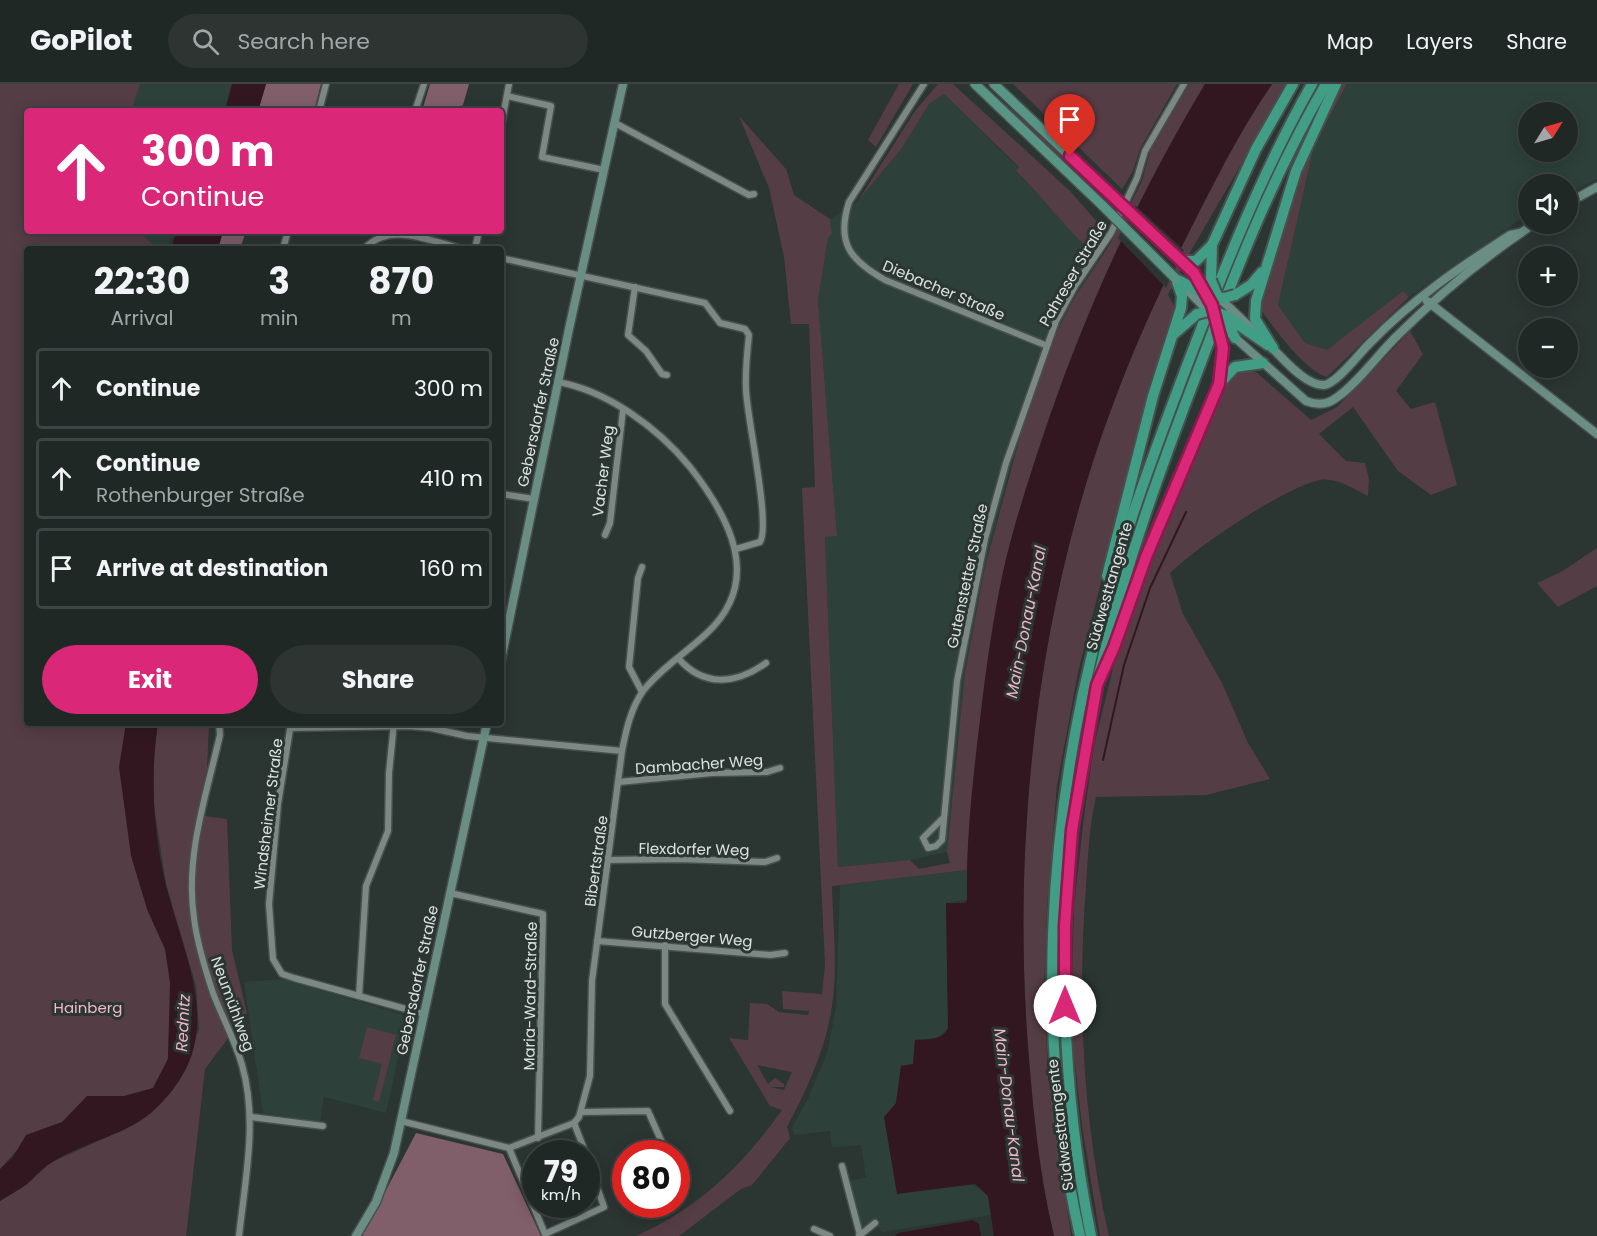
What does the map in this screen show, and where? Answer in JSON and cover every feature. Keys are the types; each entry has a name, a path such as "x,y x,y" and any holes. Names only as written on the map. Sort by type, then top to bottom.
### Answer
{"highway":[{"path":"1183,263 1200,259 1212,244 1256,149 1293,84"},
{"name":"Südwesttangente","path":"1080,1236 1065,1150 1057,1073 1053,982 1055,903 1064,802 1073,745 1108,594 1151,462 1223,274 1267,172 1312,84"},
{"name":"Südwesttangente","path":"1091,1236 1075,1150 1064,986 1072,830 1097,685 1131,557 1208,342 1268,197 1326,84"},
{"path":"1273,348 1254,315 1265,268 1296,171 1336,84"},
{"path":"1097,685 1114,647 1146,557 1219,384 1223,348 1214,307 1212,244"},
{"path":"1172,338 1184,322 1227,298 1235,296 1255,281 1265,268"},
{"path":"1194,273 1235,338"},
{"path":"1108,594 1107,575 1114,544 1153,396 1183,301 1176,279"},
{"path":"1176,279 1273,348"},
{"path":"1219,384 1235,367 1263,363"}],"main road":[{"name":"Gebersdorfer Straße","path":"504,645 623,84"},
{"path":"975,84 1176,279"},
{"path":"994,84 1194,273"},
{"path":"1578,197 1597,187"},
{"path":"1273,348 1310,380 1329,384 1421,296 1461,266 1510,235 1518,233"},
{"path":"1235,338 1306,401 1317,404 1330,402 1340,395 1384,348 1431,304 1518,234"},
{"path":"1421,296 1597,434"},
{"name":"Gebersdorfer Straße","path":"356,1236 370,1214 384,1182 401,1121 487,726"}],"street":[{"path":"320,108 326,84"},
{"path":"416,108 424,84"},
{"path":"504,112 509,84"},
{"name":"Diebacher Straße","path":"924,84 849,202 844,218 846,246 866,269 885,280 1045,345"},
{"name":"Pahreser Straße","path":"1045,345 1075,286 1111,233 1137,178 1145,152 1184,84"},
{"path":"507,96 551,106 542,157 604,170"},
{"path":"615,123 748,195 754,194"},
{"path":"368,246 390,234"},
{"path":"403,234 450,246"},
{"path":"504,259 705,303 720,322 745,329 749,335 746,390 762,509 763,537 760,542 736,549 711,496 688,465 664,440 623,410 587,391 558,382"},
{"path":"635,286 628,335 646,351 662,374 667,375"},
{"name":"Gutenstetter Straße","path":"942,819 923,838 928,848 936,846 942,840 942,819 957,681 985,539 1006,463 1045,345"},
{"name":"Vacher Weg","path":"605,534 610,523 623,410"},
{"path":"504,495 534,500"},
{"name":"Bibertstraße","path":"574,1123 582,1112 592,1058 591,981 622,751 628,722 642,692 657,674 708,632 726,610 737,583 736,549"},
{"path":"642,567 638,578 629,667 642,692"},
{"path":"678,658 694,674 713,680 747,676 766,663"},
{"name":"Neumühlweg","path":"219,726 220,735 192,856 194,918 213,994 242,1064 251,1117 239,1236"},
{"name":"Windsheimer Straße","path":"291,726 278,804 272,862 269,904 273,958 282,974 424,1014"},
{"path":"359,996 366,886 388,831 389,772 394,726"},
{"path":"412,726 484,738 622,751"},
{"name":"Dambacher Weg","path":"619,782 712,773 767,772 780,768"},
{"name":"Flexdorfer Weg","path":"609,860 680,859 765,862 777,858"},
{"name":"Maria-Ward-Straße","path":"450,892 543,914 538,1137"},
{"name":"Gutzberger Weg","path":"597,940 770,955 785,953"},
{"path":"665,945 665,1004 730,1112"},
{"path":"582,1112 648,1111 661,1140"},
{"path":"251,1117 323,1126"},
{"path":"401,1121 509,1148 574,1123 581,1140"},
{"path":"509,1148 522,1179"},
{"path":"842,1166 859,1235 875,1223"},
{"path":"600,1195 604,1207 600,1209"},
{"path":"538,1218 545,1234 580,1218"},
{"path":"814,1229 830,1236"}],"shaded area":[{"path":"124,84 232,84 226,108 121,108"},
{"path":"266,84 321,84 315,108 259,108"},
{"path":"430,84 469,84 463,105 456,108 423,108"},
{"path":"1347,84 1597,84 1597,179 1578,189 1578,174 1518,174 1518,221 1409,297 1403,291 1327,351 1305,343 1278,305 1314,146"},
{"path":"944,94 1019,168 1016,172 1043,198 1098,262 1073,300 1052,341 1009,473 984,571 965,673 947,852 910,860 838,867 825,537 837,536 818,300 828,238 832,234 830,219 858,201 902,148 929,104"},
{"path":"136,234 175,234 167,246 152,246"},
{"path":"222,234 245,234 241,246 219,246"},
{"path":"967,870 967,900 946,903 948,1028 944,1035 937,1038 915,1040 913,1064 901,1066 896,1103 968,1184 981,1187 988,1196 991,1215 882,1232 875,1223 859,1228 848,1181 866,1177 861,1145 832,1147 830,1131 794,1135 792,1127 808,1099 828,1050 836,1006 840,885"},
{"path":"282,979 401,1014 406,1022 386,1113 324,1097 320,1122 263,1113 244,982"},
{"path":"416,1133 503,1154 522,1195 522,1218 533,1218 541,1236 362,1236"}],"green space":[{"name":"Hainberg","path":"0,84 140,84 132,108 24,108 24,234 141,234 154,246 24,246 24,726 126,726 147,909 165,949 177,1004 169,1037 168,1059 153,1088 16,1151 0,1169"},
{"path":"899,84 913,84 876,147 868,140"},
{"path":"938,84 953,84 1070,191 1105,231 1091,252 1016,171 1019,167 944,94 929,104 902,148 858,201 915,111"},
{"path":"980,84 983,84 1077,168 1105,198 1061,160"},
{"path":"1013,84 1177,84 1140,149 1133,171 1122,189"},
{"path":"1189,84 1205,84 1141,199 1086,319 1062,380 1021,505 1000,592 976,766 967,870 832,886 835,961 832,1006 815,1068 787,1127 790,1138 752,1185 741,1189 679,1236 636,1236 670,1218 690,1218 690,1205 735,1167 782,1110 770,1106 729,1038 748,1040 750,1003 767,1004 779,1012 808,1015 809,1011 783,1009 782,991 822,994 825,964 802,488 815,487 809,324 791,324 784,257 769,188 739,116 786,169 794,195 830,219 832,234 828,238 818,300 837,536 825,537 838,867 910,860 919,869 950,863 947,852 965,673 984,571 1022,429 1052,341 1073,300 1110,244 1142,181 1151,148","holes":["757,1065 792,1072 784,1090 770,1087 784,1087 784,1084 775,1078 768,1084"]},
{"path":"1272,84 1288,84 1189,254 1168,295 1176,309 1141,426 1078,672 1057,785 1047,907 1044,996 1048,1076 1071,1236 1054,1236 1044,1186 1034,1109 1027,1033 1024,952 1024,871 1029,789 1038,707 1051,626 1069,546 1091,467 1125,372 1204,202 1236,142"},
{"path":"1340,84 1347,84 1314,146 1278,305 1305,343 1327,350 1403,291 1409,297 1327,377 1318,373 1299,357 1259,307 1306,151"},
{"path":"1410,331 1423,354 1396,391 1411,409 1435,402 1457,485 1431,495 1398,471 1353,407 1319,434 1346,461 1365,463 1369,479 1368,496 1332,480 1320,480 1304,485 1242,519 1200,548 1170,573 1183,614 1222,683 1248,743 1270,779 1206,795 1096,797 1090,831 1083,931 1082,1019 1093,1150 1109,1236 1100,1236 1082,1126 1071,1027 1074,905 1094,746 1124,623 1146,564 1228,379 1245,370 1256,372 1311,420 1337,407"},
{"path":"1597,548 1597,586 1558,607 1537,583 1561,572"},
{"path":"158,726 209,726 205,816 227,819 232,950 247,1013 205,1069 186,1236 0,1236 0,1201 26,1185 50,1163 120,1131 151,1113 199,1030 196,986 166,884 154,806 153,761"},
{"path":"367,1027 396,1035 379,1102 373,1100 382,1064 359,1058"}],"water":[{"path":"232,84 266,84 259,108 226,108"},
{"name":"Main-Donau-Kanal","path":"1205,84 1272,84 1236,142 1215,182 1175,260 1141,335 1091,467 1069,546 1051,626 1038,707 1029,789 1024,871 1024,952 1029,1058 1040,1160 1054,1236 994,1236 988,1196 975,1184 897,1194 884,1117 896,1103 901,1066 913,1064 915,1040 938,1037 948,1028 946,903 964,903 967,900 967,857 972,793 989,650 1003,572 1026,487 1076,345 1114,256 1157,169"},
{"path":"176,234 222,234 219,246 172,246"},
{"name":"Rednitz","path":"126,726 158,726 154,764 154,804 158,845 166,885 192,975 196,1003 197,1031 190,1058 176,1085 141,1121 63,1156 45,1167 27,1184 0,1201 0,1169 13,1157 26,1135 62,1122 87,1096 124,1096 153,1088 168,1059 170,983 165,949 147,909 131,856 119,767"},
{"path":"973,1220 979,1224 981,1236 895,1236 898,1233"}],"pier":[{"path":"1135,205 1184,250 1166,288 1118,238"}],"waterway":[{"path":"1103,760 1124,665 1150,588 1186,512"}],"route":[{"path":"1065,1006 1065,926 1072,830 1097,685 1114,647 1146,557 1219,384 1223,348 1221,332 1212,305 1194,273 1070,156"}]}
